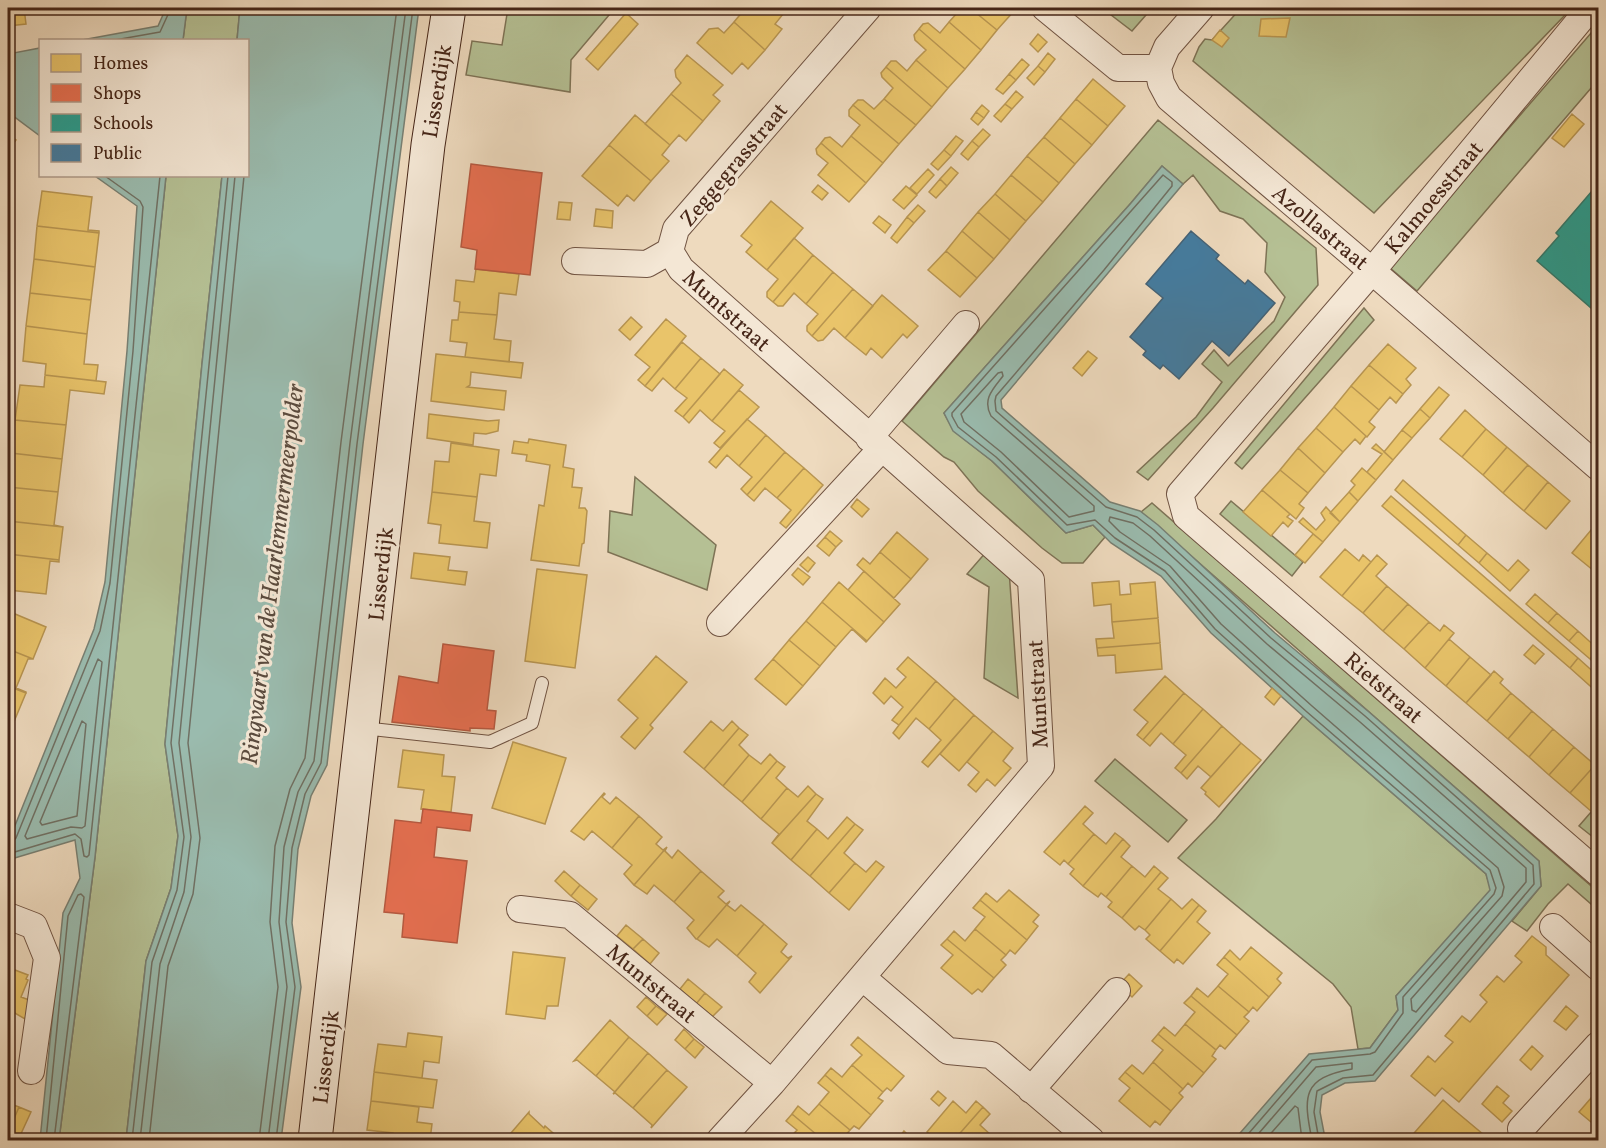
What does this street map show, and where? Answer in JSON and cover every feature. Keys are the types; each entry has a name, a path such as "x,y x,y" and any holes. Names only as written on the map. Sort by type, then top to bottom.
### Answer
{"street":[{"name":"Lisserdijk","path":"315,1140 428,145 449,8"},
{"name":"Zeggegrasstraat","path":"575,261 647,264 670,250 676,229 868,8"},
{"path":"1045,8 1118,68 1158,68 1167,47 1201,8"},
{"name":"Kalmoesstraat","path":"1180,494 1372,271 1590,8"},
{"name":"Azollastraat","path":"1158,68 1161,83 1169,98 1599,468"},
{"name":"Muntstraat","path":"670,250 681,269 1031,580 1041,766 772,1083 720,1140"},
{"path":"720,623 876,443 966,324"},
{"name":"Rietstraat","path":"1180,494 1186,516 1599,873"},
{"name":"Muntstraat","path":"520,909 570,915 772,1083"},
{"path":"8,916 34,926 47,958 31,1071"},
{"path":"1553,927 1599,967"},
{"path":"862,977 948,1052 991,1055 1091,1140"},
{"path":"1031,1090 1117,991"},
{"path":"1521,1129 1599,1045"}],"lane":[{"path":"363,728 490,742 532,723 542,683"}],"green space":[{"path":"187,8 240,8 237,39 183,39"},
{"path":"508,8 615,8 571,60 570,92 466,75 472,41 502,45"},
{"path":"1102,8 1139,8 1146,15 1132,31"},
{"path":"1241,8 1567,8 1565,11 1567,13 1374,213 1193,61 1205,39 1212,40"},
{"path":"1598,25 1598,80 1417,291 1389,267"},
{"path":"1158,120 1316,248 1318,285 1148,480 1137,472 1196,417 1222,382 1202,364 1214,350 1228,366 1274,321 1285,297 1265,272 1267,243 1243,219 1220,211 1193,175 1183,184 1162,166 944,413 954,431 992,461 1066,533 1093,525 1105,537 1083,563 1062,563 978,491 954,462 944,457 902,421"},
{"path":"166,177 222,177 165,744 178,836 171,888 146,961 126,1140 59,1140 95,857"},
{"path":"1364,308 1374,320 1242,469 1235,463"},
{"path":"635,477 716,545 707,590 608,552 610,511 632,515"},
{"path":"1231,501 1303,562 1292,576 1220,514"},
{"path":"1152,503 1598,892 1598,910 1568,884 1548,904 1527,931 1512,921 1541,886 1539,861 1141,512"},
{"path":"987,551 1009,570 1018,698 984,678 989,587 967,574"},
{"path":"1303,716 1486,874 1491,890 1396,996 1398,1010 1370,1048 1358,1049 1351,1007 1333,984 1178,858 1216,819"},
{"path":"1115,759 1187,820 1168,842 1095,781"},
{"path":"1598,804 1598,841 1579,826"}],"water":[{"path":"166,8 187,8 183,39 87,39 158,26"},
{"name":"Ringvaart van de Haarlemmermeerpolder","path":"240,8 419,8 363,444 327,765 311,796 298,849 292,923 301,987 281,1140 126,1140 146,961 171,888 178,836 165,744 222,177 249,177 249,39 237,39"},
{"path":"39,48 39,135 8,112 8,54"},
{"path":"1162,166 1183,184 1001,400 1002,408 1110,502 1140,511 1158,525 1275,633 1539,861 1541,886 1375,1081 1345,1083 1322,1095 1320,1112 1327,1140 1234,1140 1309,1054 1370,1048 1398,1010 1396,996 1490,890 1486,874 1211,633 1161,576 1111,543 1093,525 1066,533 992,461 953,431 944,413"},
{"path":"96,177 166,177 95,857 59,1140 40,1140 63,913 80,878 75,840 8,860 8,843 94,629 105,582 127,351 137,206"}],"building: Homes":[{"path":"8,8 24,8 26,24 8,26"},
{"path":"740,8 777,8 784,13 775,24 782,29 765,50 734,22 744,10"},
{"path":"954,8 970,8 997,30 981,50 949,22 959,11"},
{"path":"970,8 1010,8 1014,11 997,30"},
{"path":"626,13 638,24 598,70 586,59"},
{"path":"1290,18 1286,37 1259,36 1261,19"},
{"path":"734,22 765,50 748,69 742,63 732,74 697,43 709,29 718,28 724,33"},
{"path":"949,22 981,50 965,69 919,29 923,24 928,23 940,33"},
{"path":"919,29 965,69 948,88 916,60 926,50 915,40 914,35"},
{"path":"1220,30 1229,38 1222,47 1212,40"},
{"path":"1038,34 1047,42 1038,52 1030,44"},
{"path":"1048,53 1055,59 1045,72 1038,66"},
{"path":"687,55 723,85 713,95 720,101 703,121 671,94 681,83 676,77 675,70"},
{"path":"1022,59 1029,65 1016,80 1009,74"},
{"path":"916,60 948,88 932,107 886,67 891,61 896,61 907,71"},
{"path":"1038,66 1045,72 1034,85 1027,78"},
{"path":"886,67 932,107 916,125 884,99 893,88 882,77 881,73"},
{"path":"1009,74 1016,80 1003,94 996,89"},
{"path":"1093,79 1125,106 1108,126 1076,99"},
{"path":"1016,91 1023,97 1012,109 1005,104"},
{"path":"671,94 703,121 686,141 679,135 670,145 645,124"},
{"path":"884,99 916,125 899,144 853,105 858,100 863,100 874,109"},
{"path":"1076,99 1108,126 1092,145 1060,118"},
{"path":"1005,104 1012,109 1001,122 994,116"},
{"path":"853,105 899,144 883,163 851,136 860,125 849,116 849,110"},
{"path":"982,105 989,111 984,118 976,112"},
{"path":"976,112 984,118 978,125 971,119"},
{"path":"1572,114 1584,124 1564,147 1552,138"},
{"path":"635,115 670,145 662,155 669,161 651,181 609,145"},
{"path":"1060,118 1092,145 1075,164 1044,137"},
{"path":"983,129 990,135 979,147 972,141"},
{"path":"8,134 16,140 8,151"},
{"path":"851,136 883,163 866,183 821,143 825,138 830,137 842,147"},
{"path":"956,136 963,141 951,156 944,150"},
{"path":"1044,137 1075,164 1059,183 1027,156"},
{"path":"972,141 979,147 968,160 961,154"},
{"path":"821,143 866,183 849,202 818,175 828,163 817,154 816,149"},
{"path":"609,145 651,181 634,201 627,195 618,206 582,176"},
{"path":"944,150 951,156 938,170 931,164"},
{"path":"1027,156 1059,183 1043,202 1011,175"},
{"path":"951,167 958,173 947,186 940,179"},
{"path":"928,169 934,175 917,194 910,188"},
{"path":"1011,175 1043,202 1026,221 995,194"},
{"path":"940,179 947,186 936,198 929,192"},
{"path":"818,185 828,193 822,200 812,192"},
{"path":"906,186 917,195 904,209 893,200"},
{"path":"42,191 92,197 88,230 99,231 99,233 37,226"},
{"path":"995,194 1026,221 1010,240 978,212"},
{"path":"771,201 803,228 767,270 746,252 752,245 741,236"},
{"path":"559,202 572,203 570,220 557,219"},
{"path":"918,205 925,211 914,223 907,217"},
{"path":"596,209 613,211 612,228 594,226"},
{"path":"978,212 1010,240 994,259 962,231"},
{"path":"879,216 891,225 885,233 873,223"},
{"path":"907,217 914,223 897,243 891,238"},
{"path":"37,226 99,233 95,267 34,259"},
{"path":"962,231 994,259 977,278 946,251"},
{"path":"794,238 813,255 773,302 767,297 767,292 778,279 767,270"},
{"path":"946,251 977,278 960,297 928,270"},
{"path":"813,255 833,272 806,304 794,293 783,306 778,306 773,302"},
{"path":"34,259 95,267 91,300 30,293"},
{"path":"476,269 519,274 516,295 499,293 497,315 459,312 460,302 454,301 456,280 474,282"},
{"path":"833,272 853,289 812,336 807,331 807,326 818,314 806,304"},
{"path":"853,289 873,306 845,338 834,328 823,340 818,341 812,336"},
{"path":"30,293 91,300 87,334 26,326"},
{"path":"882,295 918,326 907,338 903,334 882,358 871,348 866,355 845,338"},
{"path":"459,312 497,315 494,339 511,341 509,362 465,357 467,343 450,341 452,320 458,320"},
{"path":"631,317 642,327 630,340 619,330"},
{"path":"666,319 686,336 645,386 638,380 650,367 635,355"},
{"path":"26,326 87,334 84,364 98,365 96,381 45,375 46,364 23,361"},
{"path":"682,342 701,358 675,389 663,378 652,391 645,386"},
{"path":"1388,344 1416,368 1406,379 1411,385 1403,394 1369,365"},
{"path":"1088,351 1097,358 1082,376 1073,368"},
{"path":"436,354 523,363 521,378 471,372 470,385 467,387 506,391 504,410 431,401"},
{"path":"701,358 720,374 683,417 675,411 687,398 675,389"},
{"path":"1369,365 1403,394 1396,403 1390,397 1379,410 1351,386"},
{"path":"724,369 743,385 712,421 700,410 689,423 683,417"},
{"path":"45,375 106,382 104,394 70,390 66,425 15,420 20,385 44,387"},
{"path":"1351,386 1379,410 1369,422 1375,427 1367,437 1334,407"},
{"path":"1439,387 1449,395 1430,418 1420,409"},
{"path":"739,390 759,407 720,448 714,443 725,431 712,421"},
{"path":"1334,407 1366,436 1360,444 1355,439 1343,452 1316,428"},
{"path":"1420,409 1430,418 1412,438 1402,430"},
{"path":"1465,410 1486,429 1462,457 1440,439"},
{"path":"429,414 488,421 499,420 498,431 486,434 474,433 473,445 427,438"},
{"path":"747,419 766,435 739,466 727,455 716,468 709,462"},
{"path":"15,420 66,425 62,459 11,453"},
{"path":"1316,428 1343,452 1325,473 1298,448"},
{"path":"1486,429 1507,447 1483,475 1462,457"},
{"path":"1402,430 1412,438 1393,460 1384,452"},
{"path":"766,435 785,452 747,495 741,489 752,477 739,466"},
{"path":"529,439 566,445 563,467 574,469 572,487 582,488 579,508 585,508 587,511 579,566 531,560 539,505 544,506 550,465 526,461 527,455 512,453 514,441 528,443"},
{"path":"451,443 499,450 496,476 480,474 477,497 432,492 435,461 449,462"},
{"path":"1376,444 1393,460 1376,480 1367,472 1382,454 1372,448"},
{"path":"1507,447 1528,465 1503,493 1483,475"},
{"path":"1298,448 1325,473 1308,493 1280,470"},
{"path":"785,452 804,468 777,498 765,488 754,501 747,495"},
{"path":"11,453 62,459 58,492 8,487"},
{"path":"1528,465 1548,482 1524,511 1503,493"},
{"path":"804,468 823,485 786,528 780,523 791,510 777,498"},
{"path":"1362,468 1376,480 1358,501 1349,492 1355,485 1351,481"},
{"path":"1280,470 1308,493 1299,504 1304,508 1296,519 1262,490"},
{"path":"1403,480 1466,535 1458,545 1395,490"},
{"path":"1548,482 1570,501 1546,529 1524,511"},
{"path":"8,487 58,492 54,525 63,527 8,521"},
{"path":"1262,490 1290,514 1287,517 1293,521 1288,527 1283,522 1271,536 1243,512"},
{"path":"432,492 477,497 474,521 490,523 487,548 439,543 441,525 428,523"},
{"path":"1349,492 1358,501 1340,522 1330,513"},
{"path":"1391,496 1578,658 1570,668 1382,506"},
{"path":"857,499 869,509 862,517 851,507"},
{"path":"1326,507 1340,522 1323,542 1299,522 1303,518 1316,530 1325,520 1321,513"},
{"path":"8,521 63,527 59,560 8,554"},
{"path":"1596,524 1598,526 1598,565 1594,571 1572,553"},
{"path":"830,531 842,541 836,547 825,537"},
{"path":"897,532 928,559 911,579 880,552"},
{"path":"1313,534 1323,542 1305,563 1295,555"},
{"path":"1466,535 1487,553 1479,563 1458,545"},
{"path":"825,537 836,547 829,556 817,546"},
{"path":"1345,549 1359,561 1363,555 1371,562 1342,596 1320,577"},
{"path":"880,552 911,579 894,598 857,565 863,558 870,564"},
{"path":"414,553 450,557 448,570 467,572 465,585 411,578"},
{"path":"1487,553 1508,571 1518,560 1529,570 1510,591 1479,563"},
{"path":"8,554 59,560 59,562 50,561 46,594 8,590"},
{"path":"1377,555 1387,564 1376,576 1387,586 1363,613 1342,596"},
{"path":"808,557 815,563 808,572 800,565"},
{"path":"798,568 810,577 803,585 792,575"},
{"path":"537,569 587,575 575,668 525,661"},
{"path":"864,571 900,604 884,622 848,590"},
{"path":"1119,581 1120,595 1131,594 1130,584 1155,582 1158,618 1112,622 1111,604 1094,606 1092,583"},
{"path":"839,582 884,622 867,641 822,602"},
{"path":"1387,586 1408,604 1383,631 1363,613"},
{"path":"1535,594 1557,613 1548,623 1526,604"},
{"path":"822,602 867,641 852,629 836,647 806,621"},
{"path":"1408,604 1429,622 1404,649 1383,631"},
{"path":"8,611 46,627 33,659 8,649"},
{"path":"1557,613 1578,631 1569,641 1548,623"},
{"path":"1158,618 1160,643 1097,648 1096,639 1114,638 1112,622"},
{"path":"806,621 836,647 820,666 789,640"},
{"path":"1429,622 1440,631 1444,625 1454,633 1425,668 1404,649"},
{"path":"1578,631 1598,649 1590,659 1569,641"},
{"path":"1449,639 1470,657 1446,686 1425,668"},
{"path":"789,640 820,666 803,686 773,659"},
{"path":"1160,643 1162,669 1116,673 1115,655 1098,656 1097,648"},
{"path":"1533,645 1544,654 1535,664 1524,655"},
{"path":"8,649 33,659 28,659 16,688 26,693 8,686"},
{"path":"1598,649 1598,666 1590,659"},
{"path":"656,656 687,682 650,725 653,728 635,749 621,737 638,718 618,700"},
{"path":"908,657 936,681 899,725 892,720 903,707 891,696 884,704 873,693 885,678 896,688 906,677 897,669"},
{"path":"1470,657 1491,675 1466,703 1446,686"},
{"path":"1578,658 1598,676 1598,693 1570,668"},
{"path":"773,659 803,686 786,705 755,679"},
{"path":"1494,671 1503,679 1500,683 1511,693 1487,721 1466,703"},
{"path":"1165,676 1184,693 1143,740 1137,735 1148,722 1134,710"},
{"path":"936,681 955,698 929,729 916,718 899,739 893,733"},
{"path":"8,686 26,693 13,724 8,722"},
{"path":"1272,688 1281,696 1274,705 1265,697"},
{"path":"1184,693 1203,709 1173,744 1161,733 1150,746 1143,740"},
{"path":"1511,693 1532,711 1508,739 1487,721"},
{"path":"955,698 974,715 928,767 922,762 941,740 929,729"},
{"path":"1203,709 1222,726 1181,773 1175,768 1186,755 1173,744"},
{"path":"1532,711 1553,729 1529,757 1508,739"},
{"path":"974,715 993,731 959,771 940,754"},
{"path":"711,721 723,731 732,721 739,728 704,769 684,752"},
{"path":"1222,726 1241,743 1211,777 1198,766 1187,779 1181,773"},
{"path":"739,728 748,735 739,745 749,755 723,786 704,769"},
{"path":"1553,729 1574,747 1549,775 1529,757"},
{"path":"993,731 1013,748 1003,761 1011,768 995,786 987,779 976,792 968,785 979,772 967,762"},
{"path":"513,742 566,758 545,824 492,808"},
{"path":"1241,743 1261,760 1219,807 1201,788"},
{"path":"1574,747 1595,765 1570,793 1549,775"},
{"path":"403,750 444,755 442,776 455,777 451,812 421,809 424,790 398,787"},
{"path":"770,754 777,761 742,802 723,786 749,755 761,764"},
{"path":"777,761 785,767 776,778 787,788 761,819 742,802"},
{"path":"1595,765 1598,768 1598,804 1592,812 1570,793"},
{"path":"808,786 816,794 772,843 779,834 761,819 787,788 798,797"},
{"path":"604,793 602,797 610,804 616,797 639,816 612,848 592,831 584,840 571,831"},
{"path":"816,794 823,799 807,821 817,829 791,860 772,843"},
{"path":"1085,806 1093,813 1083,824 1094,834 1068,864 1064,860 1060,865 1044,852"},
{"path":"639,816 662,837 656,844 663,850 667,847 634,885 624,874 632,865 612,848"},
{"path":"847,817 855,824 810,876 791,860 817,829 828,839"},
{"path":"855,824 863,830 844,853 855,863 829,893 810,876"},
{"path":"1115,833 1123,839 1083,886 1070,874 1074,869 1068,864 1094,834 1106,844"},
{"path":"1123,839 1130,846 1121,857 1132,866 1106,897 1101,893 1098,897 1083,886"},
{"path":"667,847 665,851 672,858 678,850 701,871 674,902 654,885 647,894 634,885"},
{"path":"876,861 884,867 849,910 829,893 855,863 866,872"},
{"path":"1132,866 1145,877 1154,866 1161,872 1122,918 1108,907 1112,902 1106,897"},
{"path":"564,871 580,885 571,896 555,881"},
{"path":"701,871 724,891 718,897 726,904 730,901 696,939 687,928 694,920 674,902"},
{"path":"1161,872 1168,878 1158,889 1171,899 1145,930 1139,926 1135,930 1122,918"},
{"path":"580,885 597,899 588,910 571,896"},
{"path":"1009,890 1039,915 1033,922 1038,926 1027,940 980,900 986,893 997,902"},
{"path":"1171,899 1182,909 1192,899 1199,905 1160,951 1146,939 1150,935 1145,930"},
{"path":"980,900 1027,940 1015,954 1010,950 1006,955 975,929 985,917 973,908"},
{"path":"730,901 727,905 735,911 741,905 764,924 737,956 717,939 709,947 697,939"},
{"path":"1199,905 1206,911 1197,922 1210,933 1183,964 1177,959 1174,963 1160,951"},
{"path":"764,924 787,944 781,952 788,958 792,956 760,993 749,982 756,973 737,956"},
{"path":"626,925 643,939 633,949 617,936"},
{"path":"975,929 1006,955 1001,960 1006,965 994,978 947,939 954,931 965,941"},
{"path":"1532,936 1546,947 1546,955 1569,975 1459,1102 1442,1088 1435,1096 1411,1076 1428,1056 1435,1062 1453,1042 1445,1036 1462,1016 1470,1022 1487,1002 1480,995 1497,976 1504,982 1522,962 1515,956"},
{"path":"643,939 659,953 650,964 633,949"},
{"path":"947,939 994,978 982,992 978,989 972,994 941,968 953,955 941,945"},
{"path":"1251,947 1282,973 1277,979 1281,983 1269,997 1224,957 1230,950 1240,960"},
{"path":"513,952 565,958 558,1006 547,1006 545,1019 506,1014"},
{"path":"1224,957 1269,997 1257,1011 1253,1007 1249,1012 1218,986 1228,974 1217,965"},
{"path":"15,970 28,975 21,997 32,1001 25,1019 8,1009 8,972 13,974"},
{"path":"1129,974 1142,986 1132,997 1119,985"},
{"path":"688,979 705,993 696,1004 680,989"},
{"path":"1218,986 1249,1012 1244,1017 1249,1021 1237,1035 1191,996 1197,988 1208,997"},
{"path":"705,993 722,1007 712,1017 696,1004"},
{"path":"1191,996 1237,1035 1225,1049 1220,1045 1216,1050 1185,1024 1195,1012 1184,1003"},
{"path":"646,997 656,1006 647,1016 637,1007"},
{"path":"656,1006 667,1014 657,1025 647,1016"},
{"path":"1566,1006 1578,1016 1566,1030 1554,1021"},
{"path":"610,1020 629,1037 596,1076 577,1060 574,1061"},
{"path":"1185,1024 1216,1050 1212,1056 1216,1059 1204,1073 1158,1034 1164,1027 1175,1036"},
{"path":"684,1029 694,1039 685,1049 675,1040"},
{"path":"408,1033 442,1037 439,1063 424,1061 422,1078 374,1072 378,1044 406,1047"},
{"path":"1158,1034 1204,1073 1192,1087 1188,1083 1183,1089 1153,1062 1163,1050 1152,1041"},
{"path":"629,1037 648,1053 615,1092 596,1076"},
{"path":"858,1037 904,1076 891,1091 887,1088 883,1092 852,1065 862,1055 851,1045"},
{"path":"694,1039 704,1047 695,1058 685,1049"},
{"path":"1532,1046 1543,1056 1531,1070 1520,1060"},
{"path":"648,1053 667,1070 633,1108 615,1093 613,1094"},
{"path":"1153,1062 1183,1089 1179,1093 1183,1097 1171,1111 1125,1072 1132,1065 1143,1074"},
{"path":"852,1065 883,1092 878,1098 883,1101 871,1115 825,1075 831,1068 842,1077"},
{"path":"667,1070 687,1087 651,1128 652,1125 633,1108"},
{"path":"374,1072 437,1080 433,1108 371,1101"},
{"path":"1125,1072 1171,1111 1160,1125 1155,1121 1150,1127 1119,1101 1130,1088 1119,1079"},
{"path":"825,1075 871,1115 859,1129 854,1126 850,1130 819,1104 829,1092 818,1083"},
{"path":"1497,1086 1509,1096 1503,1103 1512,1111 1502,1122 1482,1104"},
{"path":"938,1091 946,1098 939,1106 931,1099"},
{"path":"1591,1098 1598,1104 1598,1113 1591,1122 1579,1112"},
{"path":"1443,1100 1453,1109 1490,1140 1408,1140"},
{"path":"371,1101 419,1107 417,1122 432,1124 430,1140 392,1140 393,1133 367,1130"},
{"path":"953,1101 966,1113 976,1101 983,1107 954,1140 931,1140 933,1138 927,1132"},
{"path":"8,1103 19,1107 8,1133"},
{"path":"819,1104 850,1130 845,1136 849,1140 823,1140 792,1114 798,1106 809,1115"},
{"path":"19,1107 31,1112 19,1138 8,1133"},
{"path":"983,1107 990,1114 980,1125 992,1136 988,1140 954,1140"},
{"path":"529,1112 544,1128 545,1126 561,1140 519,1140 511,1133"},
{"path":"792,1114 823,1140 788,1140 797,1130 786,1121"},
{"path":"904,1131 912,1139 898,1139"}],"building: Shops":[{"path":"471,164 542,173 530,275 475,269 477,250 461,247"},
{"path":"443,644 494,651 487,710 496,711 494,729 470,728 470,731 392,722 399,676 438,683"},
{"path":"423,809 472,815 470,831 437,827 434,857 467,861 457,943 402,937 404,914 384,912 395,820 421,823"}],"building: Schools":[{"path":"1598,184 1598,314 1537,261 1559,236 1556,233"}],"building: Public":[{"path":"1191,231 1219,255 1216,259 1245,284 1248,280 1275,303 1229,356 1212,341 1179,379 1163,365 1160,369 1143,355 1146,351 1130,337 1163,298 1146,284"}]}
